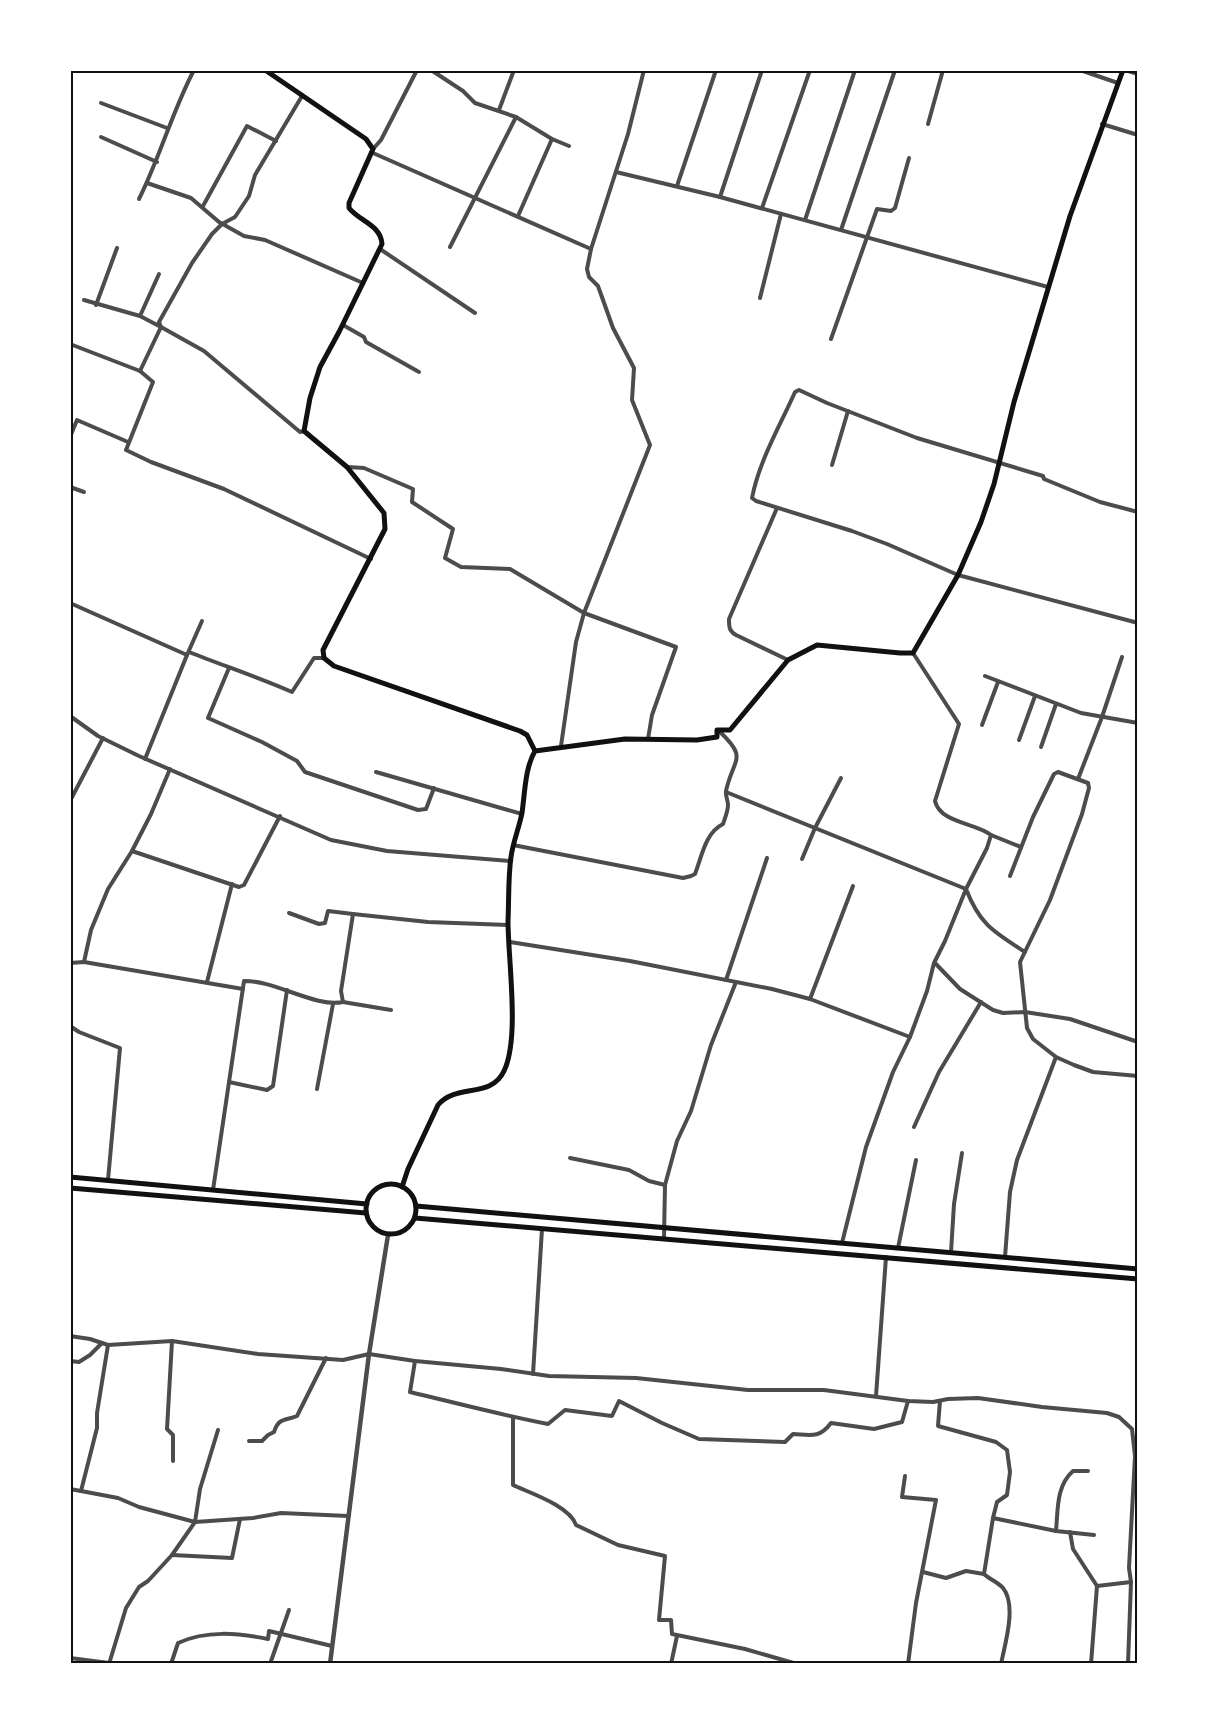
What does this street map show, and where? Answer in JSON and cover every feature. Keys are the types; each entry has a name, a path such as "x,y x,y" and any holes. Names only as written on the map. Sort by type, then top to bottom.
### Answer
{"main road":[{"path":"265,70 366,139 373,151 349,203 352,212 375,228 382,237 380,249 320,367 310,398 304,431 347,467 384,513 385,529 323,650 324,658 334,666 520,731 527,735 535,750"},
{"path":"535,750 625,739 697,740 717,737 717,730 730,730 789,660 817,645 913,653 958,575 981,522 1000,462 1014,402 1070,216 1102,124 1124,70"},
{"path":"402,1187 438,1105 444,1098 463,1091 485,1089 496,1083 504,1072 511,1043 508,925 510,861 522,814 530,759 535,750"},
{"path":"70,1177 367,1204"},
{"path":"384,1185 402,1187 411,1195 416,1206 415,1218 401,1233 388,1235 382,1233 371,1225 366,1213 367,1204 373,1192 384,1185"},
{"path":"70,1188 366,1213"},
{"path":"416,1206 1137,1269"},
{"path":"415,1218 1137,1279"}],"street":[{"path":"139,199 157,162 167,128 194,70"},
{"path":"417,70 373,151 591,249"},
{"path":"431,70 463,91 475,103 516,117 568,146"},
{"path":"499,110 514,70"},
{"path":"561,746 576,642 650,445 632,399 634,368 613,328 598,286 589,277 587,269 591,249 628,134 644,70"},
{"path":"678,186 716,70"},
{"path":"720,197 762,70"},
{"path":"762,208 810,70"},
{"path":"805,220 855,70"},
{"path":"841,230 895,70"},
{"path":"928,124 944,70"},
{"path":"1080,70 1118,83"},
{"path":"1124,70 1137,74"},
{"path":"140,371 161,327 159,322 192,263 222,224 235,217 240,210 249,196 255,175 302,96"},
{"path":"101,103 167,128"},
{"path":"450,247 516,117"},
{"path":"1102,124 1137,135"},
{"path":"203,206 247,126 276,141"},
{"path":"101,137 157,162"},
{"path":"518,216 552,139"},
{"path":"831,339 878,209 891,211 896,208 909,158"},
{"path":"616,172 762,208 1048,287"},
{"path":"147,183 191,198 222,224 244,236 265,240 363,283"},
{"path":"760,298 781,214"},
{"path":"96,305 117,248"},
{"path":"380,249 475,313"},
{"path":"140,316 159,274"},
{"path":"84,300 140,316 204,351 300,432 304,431"},
{"path":"343,325 364,337 366,342 419,372"},
{"path":"70,344 140,371 153,382 126,450 151,462 224,489 371,559"},
{"path":"1137,512 1100,502 1044,480 1043,476 917,438 799,390 795,392 769,449 752,498 887,544 958,575 1137,623"},
{"path":"832,465 848,411"},
{"path":"70,437 77,420 128,442"},
{"path":"347,467 364,468 413,489 412,502 453,529 445,558 461,567 510,569 585,613 676,647 652,715 648,739"},
{"path":"70,487 84,492"},
{"path":"777,508 729,619 729,626 730,632 789,660"},
{"path":"70,603 188,653 242,670 292,692 314,658 324,658"},
{"path":"145,759 202,621"},
{"path":"913,653 959,724 935,801 936,808 945,815 1021,847"},
{"path":"1078,779 1122,657"},
{"path":"230,668 208,718 262,742 297,761 305,772 418,810 426,808 434,788"},
{"path":"985,676 1081,713 1137,723"},
{"path":"982,726 998,682"},
{"path":"1019,740 1035,696"},
{"path":"1041,747 1056,704"},
{"path":"70,716 103,738 145,759 331,840 387,851 510,861"},
{"path":"513,845 683,878 695,874 710,835 723,824 728,807 726,792 733,773 736,753 734,746 717,730"},
{"path":"70,801 103,738"},
{"path":"84,962 91,930 108,889 132,851 170,769"},
{"path":"376,772 522,814"},
{"path":"1010,876 1054,774 1058,772 1089,784 1082,814 1050,900 1020,962 1027,1028 1033,1039 1056,1057 1093,1072 1137,1076"},
{"path":"802,859 841,778"},
{"path":"726,792 966,889 982,921 1025,952"},
{"path":"132,851 239,887 244,885 280,816"},
{"path":"842,1243 866,1148 893,1072 910,1037 927,991 934,963 991,835"},
{"path":"726,980 767,858"},
{"path":"207,982 232,884"},
{"path":"810,999 853,886"},
{"path":"290,913 318,924 324,922 328,911 428,922 508,925"},
{"path":"343,1002 341,991 353,914"},
{"path":"510,942 726,980 810,999 910,1037"},
{"path":"70,963 84,962 243,989"},
{"path":"934,963 960,989 1003,1014 1025,1012 1070,1019 1137,1042"},
{"path":"213,1190 244,981 287,990 333,1004 343,1002 391,1010"},
{"path":"664,1238 665,1185 677,1141 692,1111 711,1045 736,982"},
{"path":"229,1082 267,1090 273,1086 287,990"},
{"path":"914,1127 939,1072 981,1002"},
{"path":"317,1089 333,1004"},
{"path":"70,1026 120,1048 108,1180"},
{"path":"1005,1257 1010,1192 1017,1160 1056,1057"},
{"path":"951,1252 954,1204 962,1154"},
{"path":"570,1158 629,1170 648,1181 665,1185"},
{"path":"898,1248 916,1161"},
{"path":"533,1374 542,1228"},
{"path":"330,1664 369,1354 388,1235"},
{"path":"876,1396 886,1257"},
{"path":"70,1336 108,1345 172,1341 258,1354 343,1360 369,1354 533,1374 636,1378 748,1390 824,1390 908,1401 978,1398 1107,1413 1119,1417 1132,1429 1135,1456 1129,1568 1131,1582 1128,1664"},
{"path":"172,1341 167,1429 173,1435 173,1461"},
{"path":"70,1361 79,1362 102,1343"},
{"path":"81,1491 97,1428 97,1413 108,1345"},
{"path":"249,1441 262,1441 274,1432 280,1421 297,1416 326,1358"},
{"path":"415,1361 410,1392 548,1424 564,1410 612,1416 620,1401 662,1424 699,1439 785,1442 792,1434 818,1435 825,1431 831,1423 874,1429 902,1422 908,1401"},
{"path":"940,1401 938,1426 996,1442 1007,1450 1010,1472 1007,1495 997,1502 984,1574"},
{"path":"513,1417 513,1485 544,1498 573,1517 576,1525 618,1545 665,1556 659,1620 671,1620 672,1634 745,1649 797,1664"},
{"path":"70,1659 109,1663 126,1608 139,1587 148,1581 172,1555 195,1522 200,1489 218,1430"},
{"path":"1056,1531 1060,1491 1066,1478 1072,1471 1088,1471"},
{"path":"905,1476 902,1497 936,1500 916,1603 908,1664"},
{"path":"70,1489 118,1498 139,1507 195,1522 281,1513 348,1516"},
{"path":"993,1518 1056,1531 1094,1535"},
{"path":"172,1555 232,1558 240,1519"},
{"path":"1070,1532 1073,1549 1097,1586 1091,1664"},
{"path":"923,1572 946,1578 966,1570 984,1574 989,1580 1003,1588 1010,1606 1009,1625 1001,1664"},
{"path":"1097,1586 1131,1582"},
{"path":"270,1664 288,1610"},
{"path":"171,1664 178,1643 189,1638 216,1633 268,1639 269,1631 332,1646"},
{"path":"671,1664 677,1636"}]}
